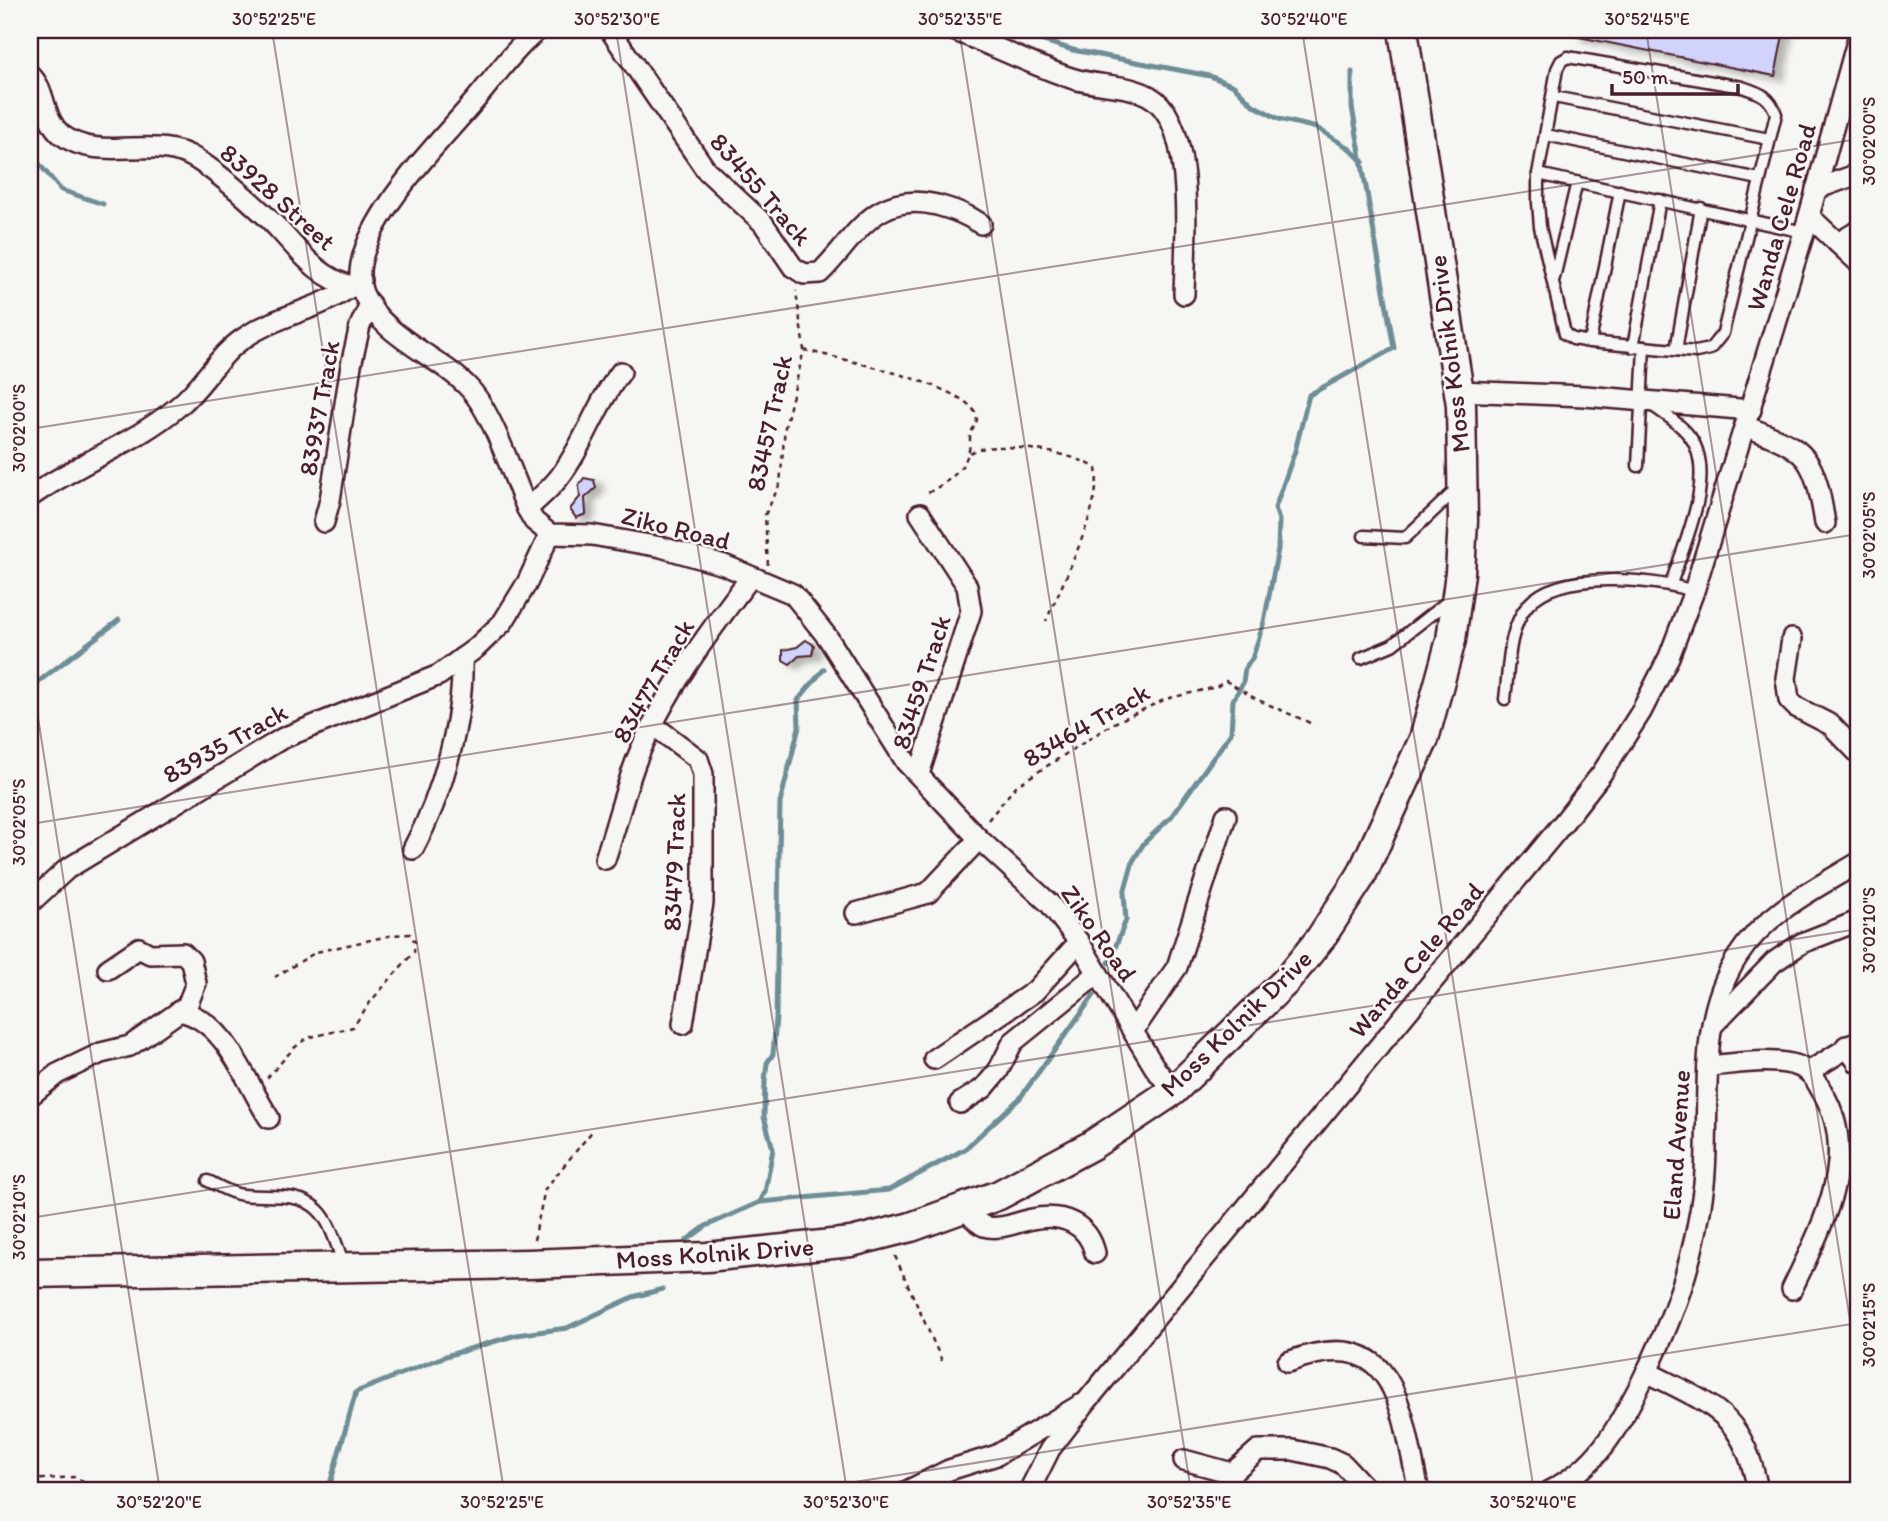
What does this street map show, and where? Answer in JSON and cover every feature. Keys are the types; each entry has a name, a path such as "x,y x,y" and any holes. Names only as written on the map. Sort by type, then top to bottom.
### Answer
{"main road":[{"name":"Moss Kolnik Drive","path":"30,1273 529,1264 707,1257 838,1244 885,1233 999,1195 1092,1145 1173,1091 1287,980 1320,939 1361,876 1424,739 1451,640 1463,520 1458,391 1403,30"}],"street":[{"path":"30,497 181,405 229,348 250,334 284,316 316,307 356,283 374,228 413,172 503,63 538,30"},
{"name":"83455 Track","path":"610,30 706,170 763,223 793,267 804,274 820,273 861,226 883,208 899,203 914,201 962,211 981,224"},
{"path":"953,30 1073,79 1123,87 1150,96 1162,107 1176,134 1186,187 1184,294"},
{"name":"Wanda Cele Road","path":"1029,1491 1050,1449 1087,1401 1602,773 1641,712 1669,657 1695,591 1807,224 1858,38"},
{"name":"83928 Street","path":"30,75 51,123 62,134 78,144 159,147 179,150 195,158 268,219 322,272 340,284 356,283"},
{"path":"1816,189 1858,174"},
{"path":"1807,224 1838,243 1858,262"},
{"path":"1838,243 1858,231"},
{"path":"356,283 370,304 409,342 449,369 471,390 483,409 527,509 534,521 550,534"},
{"name":"83937 Track","path":"324,522 355,345 370,304"},
{"path":"527,509 557,480 579,446 606,391 621,372"},
{"path":"1458,391 1642,401 1749,418 1804,454 1820,490 1825,523"},
{"name":"83459 Track","path":"919,774 971,611 967,586 940,549 920,514"},
{"name":"Ziko Road","path":"550,534 592,535 661,547 724,565 793,594 806,608 894,746 979,839 1049,904 1079,942 1173,1091"},
{"name":"83935 Track","path":"30,904 66,869 282,738 423,683 462,658 503,622 527,583 550,534"},
{"name":"83477 Track","path":"605,859 636,762 653,725 708,633 755,580"},
{"path":"1792,639 1786,678 1789,700 1796,707 1831,725 1858,755"},
{"path":"413,849 443,778 462,687 462,658"},
{"name":"83479 Track","path":"653,725 698,759 703,774 703,903 683,1024"},
{"path":"1839,748 1858,755"},
{"path":"1133,1031 1177,967 1226,816"},
{"path":"856,914 928,893 979,839"},
{"name":"Eland Avenue","path":"1549,1491 1596,1459 1621,1423 1666,1335 1686,1280 1698,1228 1704,1181 1711,1026 1723,983 1737,956 1754,934 1781,909 1858,863"},
{"path":"1711,1026 1774,962 1802,943 1858,921"},
{"path":"933,1059 1035,991 1079,942"},
{"path":"30,1096 57,1074 102,1053 136,1043 187,1006 196,983 191,961 183,953 150,954 139,948 108,970"},
{"path":"960,1103 984,1088 998,1071 1013,1042 1097,974"},
{"path":"179,1011 196,1014 219,1035 269,1118"},
{"path":"1810,1071 1852,1044 1858,1063"},
{"path":"1708,1066 1770,1063 1789,1064 1810,1071 1834,1112 1841,1151 1832,1192 1815,1239 1792,1289"},
{"path":"964,1208 979,1224 987,1227 1037,1218 1077,1223 1091,1236 1095,1253"},
{"path":"1288,1362 1338,1349 1358,1354 1386,1374 1398,1401 1419,1491"},
{"path":"1647,1372 1720,1410 1737,1428 1749,1454 1758,1491"},
{"path":"907,1491 949,1470 997,1455 1087,1401"},
{"path":"1184,1460 1232,1472 1258,1450 1293,1450 1337,1461 1368,1491"}],"lane":[{"path":"1573,57 1742,87 1766,95 1772,102 1776,114 1748,218 1723,333 1718,343 1710,349 1696,352 1633,347 1590,342 1565,334 1540,228 1538,174 1554,97 1561,61 1573,57"},
{"path":"1554,97 1769,139"},
{"path":"1546,135 1759,180"},
{"path":"1538,174 1748,218 1807,224"},
{"path":"1553,282 1577,182"},
{"path":"1590,342 1620,191"},
{"path":"1633,347 1660,200"},
{"path":"1676,350 1701,208"},
{"path":"1638,466 1644,347"},
{"path":"1642,401 1689,435 1703,471 1697,502 1671,584"},
{"path":"1364,536 1399,540 1410,536 1462,483"},
{"path":"1505,699 1513,636 1528,605 1537,598 1561,587 1607,580 1671,584 1695,591"},
{"path":"1361,658 1392,645 1457,594"},
{"path":"208,1181 241,1195 283,1197 311,1206 325,1221 346,1268"}],"path":[{"name":"83457 Track","path":"755,580 769,571 765,515 779,484 785,427 804,349 793,267"},
{"path":"804,349 917,380 963,400 977,416 977,422 970,431 967,463 957,474 923,496 920,514"},
{"path":"970,453 977,447 990,446 1030,450 1077,458 1096,469 1096,485 1087,520 1046,621"},
{"name":"83464 Track","path":"979,839 988,821 1016,786 1114,723 1166,699 1216,687 1226,681 1237,689 1310,723"},
{"path":"253,1093 294,1048 307,1038 353,1027 371,1000 414,952 415,942 410,934 393,935 317,952 275,977"},
{"path":"529,1264 545,1189 594,1129"},
{"path":"885,1233 943,1363"},
{"path":"30,1480 75,1477 102,1491"}],"building":[{"path":"1575,30 1784,30 1775,76 1574,36"},
{"path":"584,478 594,480 596,488 585,498 586,514 576,518 570,509 580,497 579,485"},
{"path":"806,640 814,645 812,655 799,656 790,664 783,660 783,650 797,647"}],"waterway":[{"path":"1009,30 1073,50 1210,76 1234,86 1253,105 1279,119 1317,128 1350,149 1363,162"},
{"path":"1109,963 1126,920 1124,893 1133,861 1144,843 1171,817 1231,733 1233,700 1243,683 1245,668 1252,659 1264,622 1278,549 1279,520 1275,508 1295,451 1309,395 1394,348 1352,107 1352,72"},
{"path":"30,153 61,190 103,204"},
{"path":"30,688 119,620"},
{"path":"760,1202 765,1192 773,1149 764,1117 767,1063 773,1054 776,1018 780,803 799,727 798,700 824,669"},
{"path":"687,1240 706,1226 760,1202 889,1190 965,1149 1020,1098 1094,995"},
{"path":"328,1491 356,1392 446,1356 516,1335 567,1328 633,1297 663,1289"},
{"path":"99,1491 104,1491"}]}
